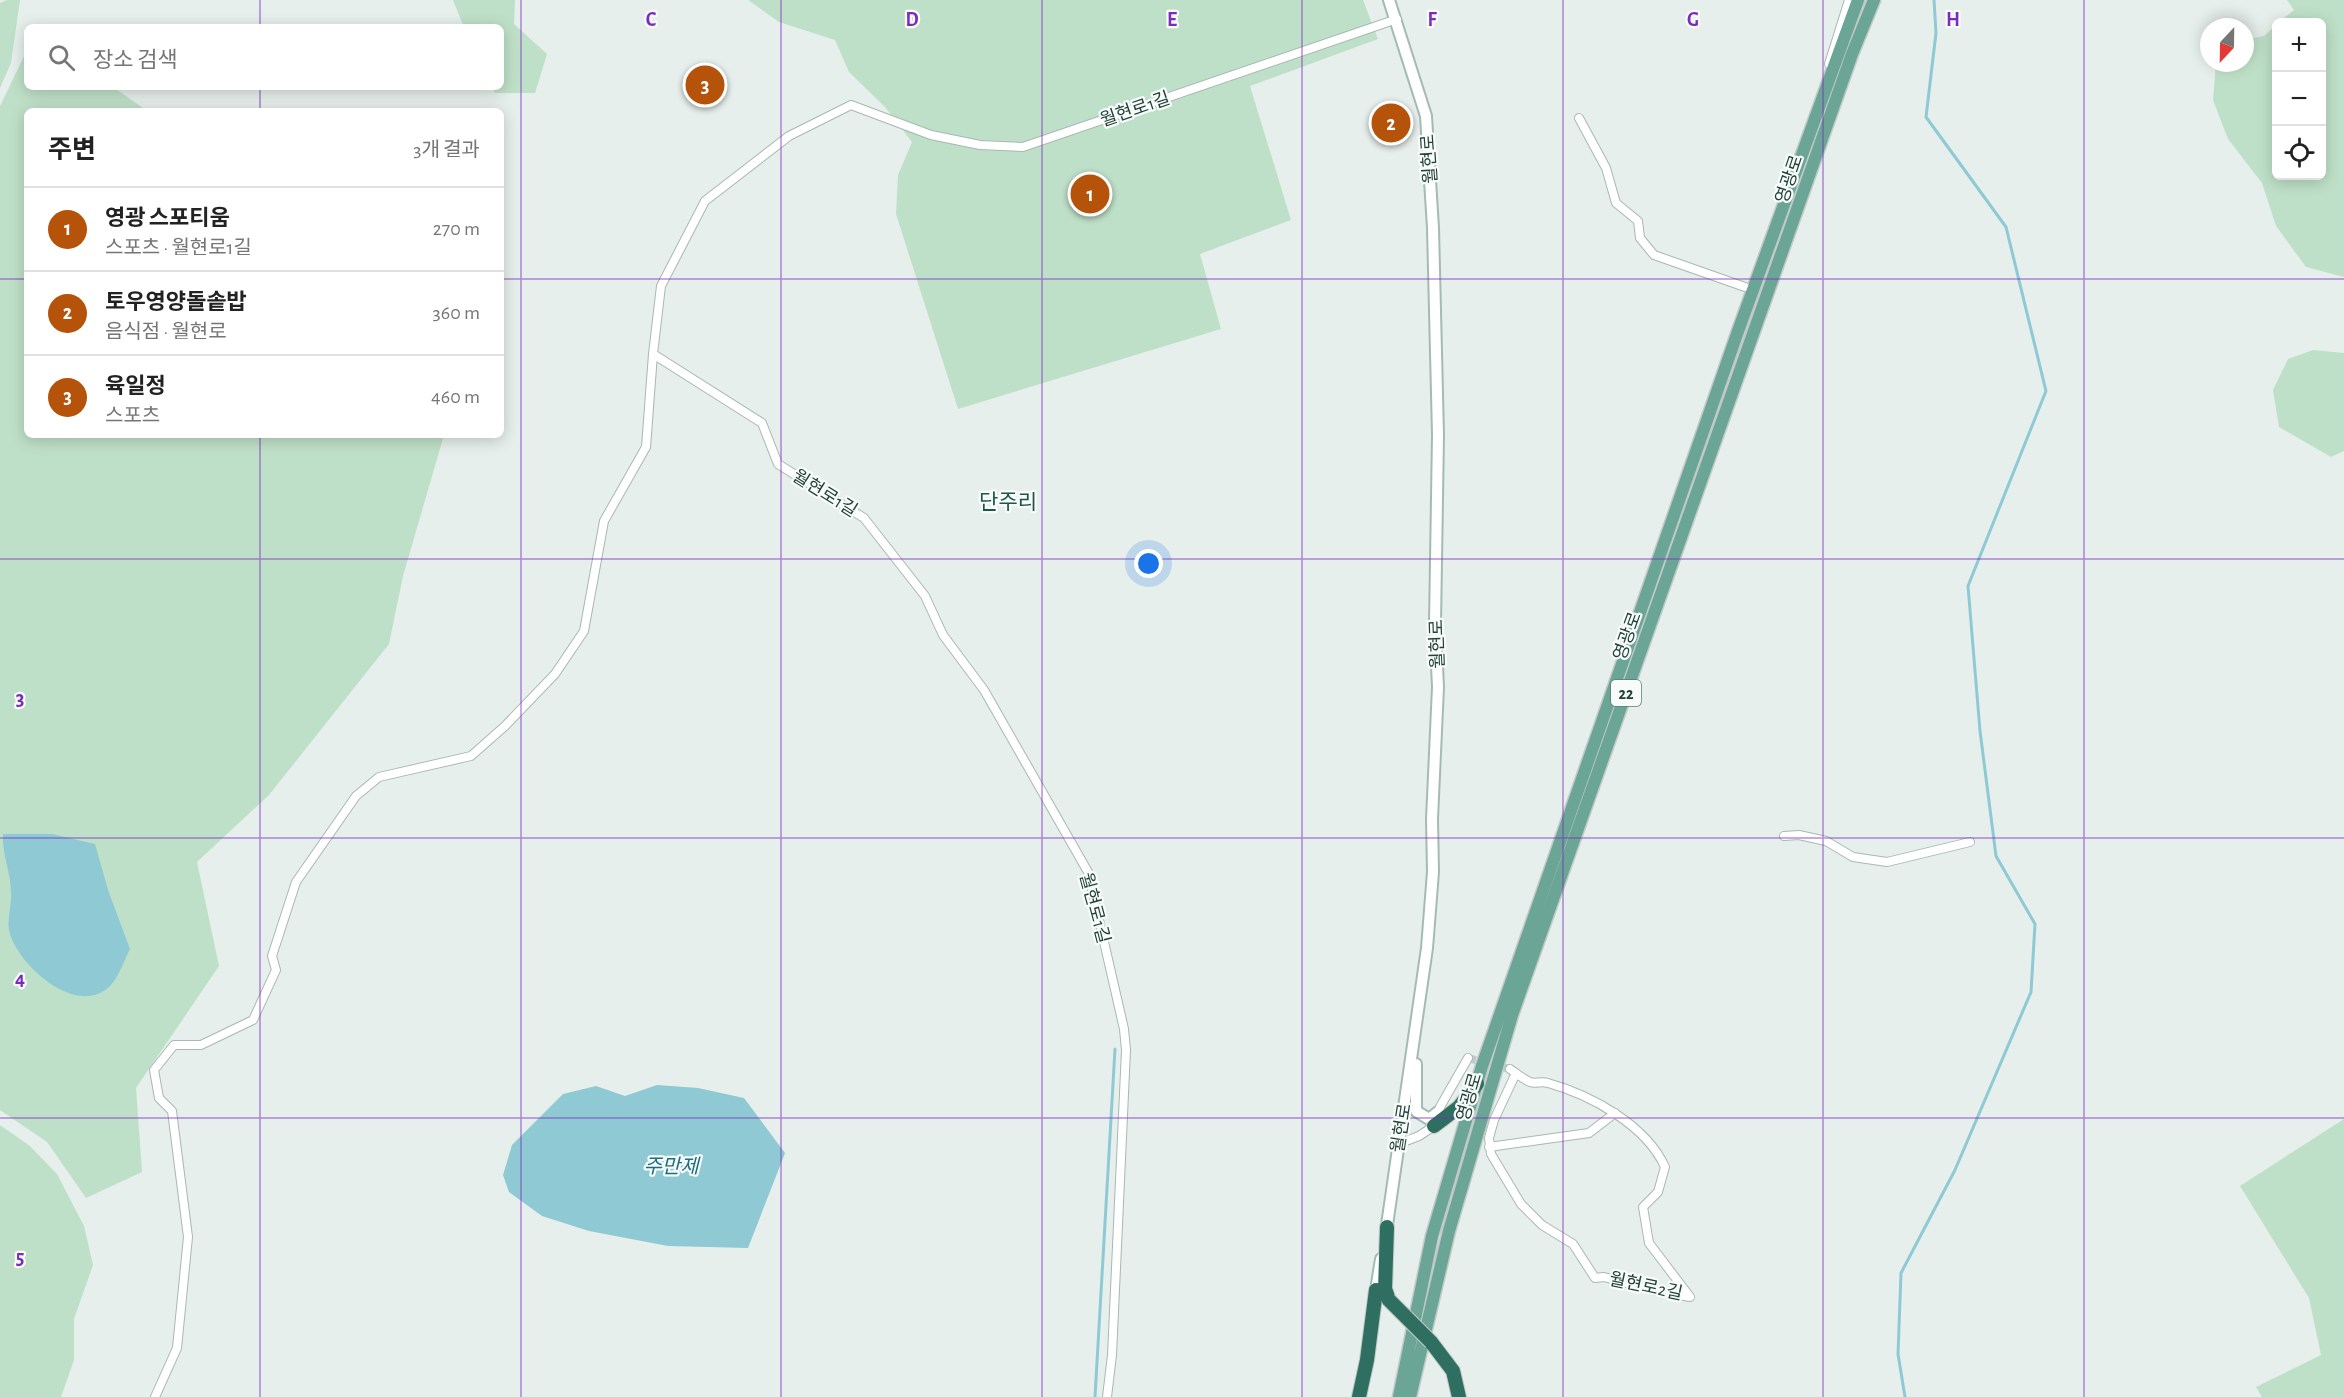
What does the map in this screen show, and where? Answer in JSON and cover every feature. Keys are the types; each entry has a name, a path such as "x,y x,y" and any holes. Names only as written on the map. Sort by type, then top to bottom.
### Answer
{"highway":[{"path":"1436,1119 1459,1107 1477,1084"},
{"path":"1387,1227 1385,1289 1389,1300 1431,1342 1453,1371 1459,1397"},
{"path":"1359,1397 1367,1360 1376,1290"}],"main road":[{"name":"영광로","path":"1399,1397 1432,1236 1477,1084 1545,880 1858,0"},
{"name":"영광로","path":"1410,1397 1449,1231 1516,1005 1852,54 1874,0"}],"street":[{"name":"월현로","path":"1376,1290 1417,1019 1433,872 1432,819 1438,687 1435,624 1438,435 1433,228 1426,116 1397,19 1389,0"},
{"path":"1812,125 1842,16 1849,0"},
{"name":"월현로1길","path":"1107,1397 1112,1356 1126,1050 1124,1029 1088,873 984,690 943,635 925,596 864,518 778,464 762,423 653,354 661,286 705,201 789,136 851,105 931,135 980,145 1023,147 1397,19"},
{"path":"1579,118 1606,168 1616,202 1638,221 1640,238 1654,255 1745,287"},
{"path":"155,1397 177,1348 188,1237 172,1111 159,1098 154,1070 174,1045 201,1045 253,1020 276,970 272,956 296,882 356,796 379,777 471,756 505,726 555,674 584,631 604,521 646,447 653,354"},
{"path":"1784,836 1826,841 1853,857 1887,862 1970,843"},
{"path":"1417,1019 1416,1111 1429,1119 1436,1119"},
{"path":"1398,1144 1419,1136 1436,1119 1468,1058"},
{"name":"월현로2길","path":"1513,1071 1530,1082 1546,1082 1609,1108 1615,1113 1658,1152 1665,1167 1658,1191 1643,1207 1646,1230 1649,1243 1690,1297 1660,1292 1604,1277 1595,1278 1573,1244 1542,1225 1521,1204 1491,1154 1489,1147 1494,1120 1513,1071"},
{"path":"1489,1147 1589,1133 1615,1113"}],"green space":[{"path":"7,0 20,0 11,63 0,88 0,3"},
{"path":"453,0 515,0 514,24 547,54 535,93 495,93 494,90 504,90 504,24 463,24"},
{"path":"748,0 1363,0 1378,39 1250,86 1291,220 1200,254 1221,329 958,409 896,214 898,175 912,142 885,107 849,72 835,40 779,22"},
{"path":"2287,0 2344,0 2344,277 2306,267 2276,226 2262,183 2228,139 2213,100 2215,72 2254,72 2254,38 2264,36 2272,29 2272,180 2326,180 2326,18 2284,18 2294,10"},
{"path":"24,56 24,90 117,90 143,108 24,108 24,438 443,438 403,576 389,644 269,795 197,862 219,966 136,1088 142,1172 86,1198 47,1142 0,1110 0,106"},
{"path":"2313,350 2344,353 2344,451 2331,457 2279,427 2273,390 2288,359"},
{"path":"2344,1119 2344,1397 2262,1397 2256,1387 2321,1355 2309,1298 2240,1186"},
{"path":"0,1125 30,1146 57,1174 84,1226 93,1265 74,1319 74,1360 61,1397 0,1397"}],"water":[{"path":"3,834 52,834 95,844 108,890 130,949 110,986 96,994 81,996 65,992 35,971 23,958 9,930 11,885"},
{"name":"주만제","path":"657,1085 698,1088 744,1098 785,1153 748,1248 668,1246 589,1231 542,1216 509,1192 503,1175 512,1145 563,1094 596,1086 625,1096"}],"waterway":[{"path":"1905,1397 1898,1354 1901,1273 1955,1170 2031,992 2035,924 1996,856 1980,731 1968,586 2046,391 2006,227 1926,117 1936,33 1934,0"},
{"path":"1095,1397 1115,1049"}],"tunnel":[{"path":"1468,1058 1510,1069"}],"place":[{"name":"육일정","path":"705,85"},
{"name":"토우영양돌솥밥","path":"1391,123"},
{"name":"영광 스포티움","path":"1090,194"}],"district":[{"name":"단주리","path":"1008,502"}]}
